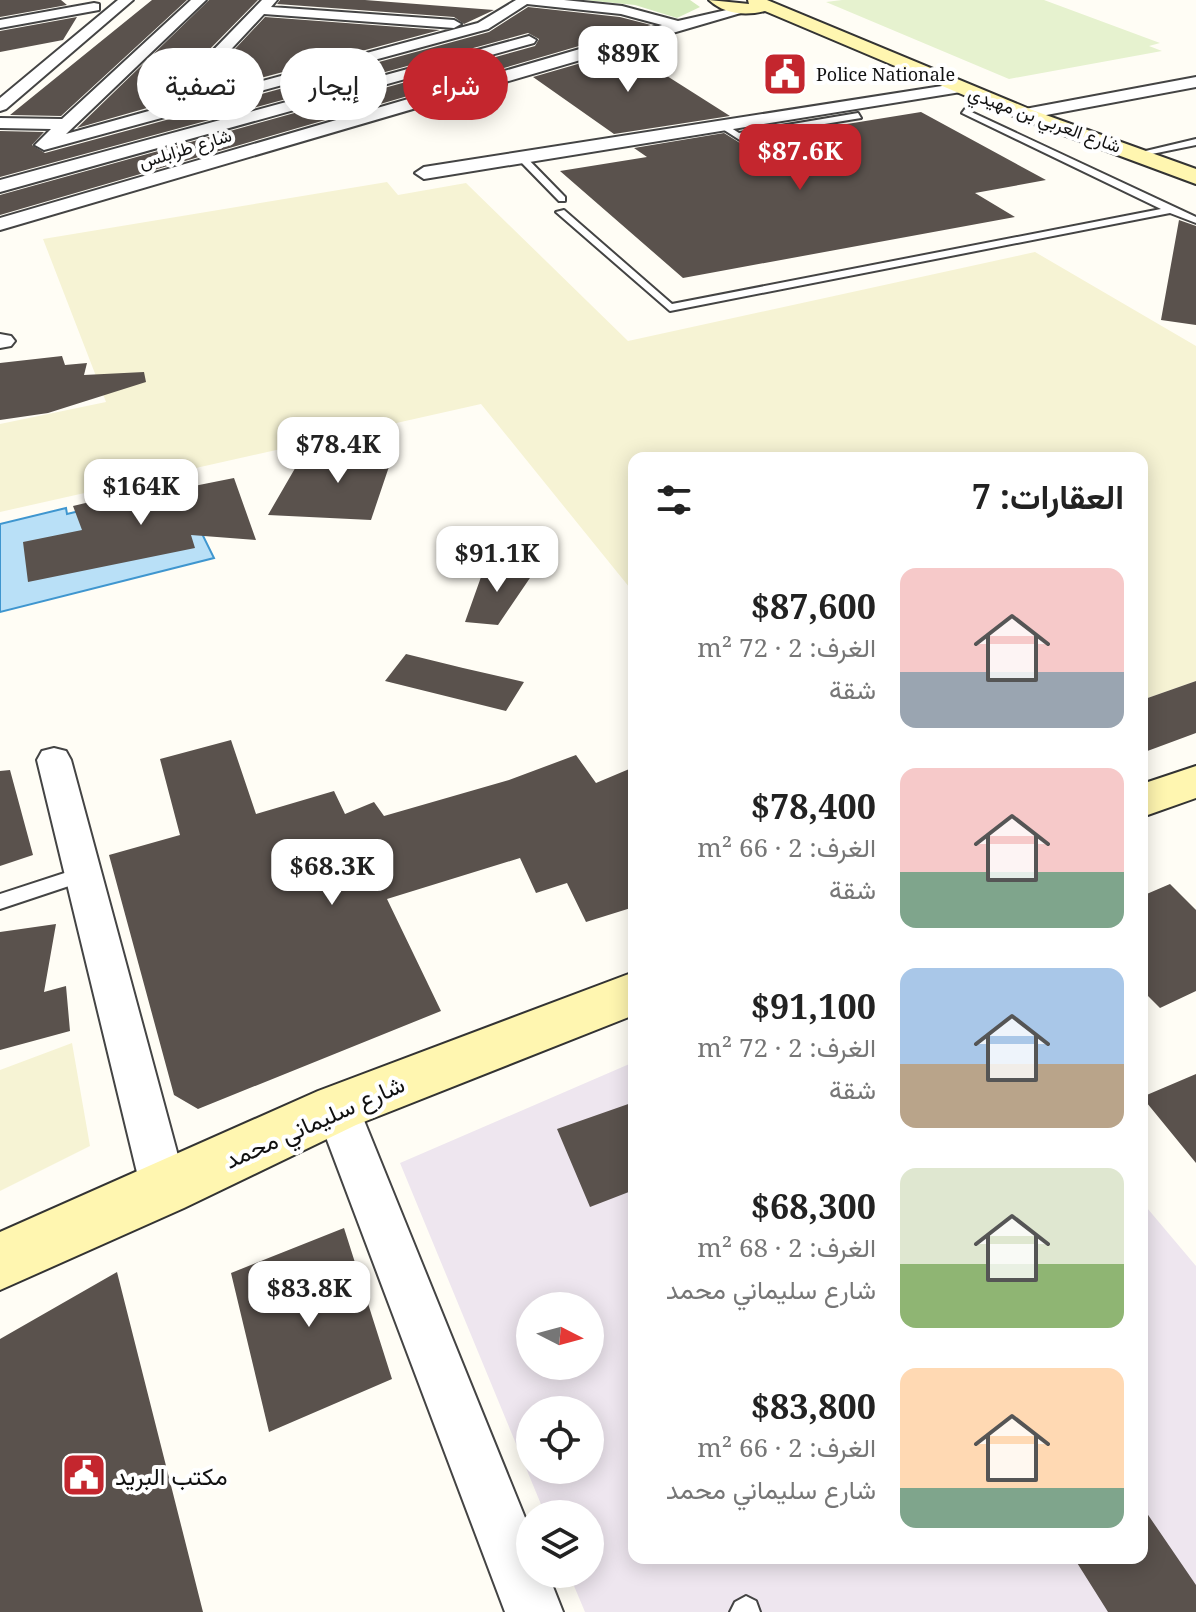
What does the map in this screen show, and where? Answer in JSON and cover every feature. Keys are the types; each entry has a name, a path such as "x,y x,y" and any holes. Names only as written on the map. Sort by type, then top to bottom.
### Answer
{"street":[{"path":"0,24 126,0"},
{"path":"0,186 199,0"},
{"path":"264,85 483,26 524,0 622,10 678,25"},
{"path":"216,48 227,35 265,5 483,26 529,40 387,79"},
{"name":"شارع طرابلس","path":"0,224 744,5"},
{"name":"شارع العربي بن مهيدي","path":"744,5 806,22 1025,114 1196,177"},
{"path":"0,106 8,95 87,33 95,7"},
{"path":"87,33 192,34"},
{"path":"1025,114 1196,82"},
{"path":"424,173 961,88"},
{"path":"0,186 280,108"},
{"path":"33,155 140,120"},
{"path":"322,120 334,125"},
{"path":"0,123 67,124"},
{"path":"54,760 164,1189"},
{"path":"1148,799 1195,782"},
{"name":"شارع سليماني محمد","path":"0,1261 337,1108 628,995"},
{"path":"337,1108 534,1612"}],"lane":[{"path":"965,111 1196,220"},
{"path":"738,136 858,116"},
{"path":"722,126 768,155"},
{"path":"1137,154 1196,142"},
{"path":"521,157 562,199"},
{"path":"561,212 670,308 1171,210"},
{"path":"0,902 83,874"}],"shaded area":[{"path":"387,182 398,195 466,183 628,341 1035,252 1196,346 1196,681 1148,698 1148,452 628,452 628,586 481,404 0,512 0,424 106,402 43,239"},
{"path":"72,1043 90,1146 0,1191 0,1070"},
{"path":"628,1065 628,1564 1148,1564 1148,1209 1196,1266 1196,1612 585,1612 575,1588 604,1588 604,1500 539,1500 533,1484 604,1484 604,1396 516,1396 516,1444 400,1163"}],"green space":[{"path":"584,0 690,0 700,7 677,18 635,5"},
{"path":"1044,0 1160,43 1149,46 1162,51 1009,79 826,2"}],"water":[{"path":"179,487 214,558 0,612 0,524 66,508 67,514"}],"building":[{"path":"0,0 61,0 67,5 0,17"},
{"path":"152,0 187,0 61,116 10,115"},
{"path":"209,0 258,0 211,48 160,48"},
{"path":"280,0 365,0 494,10 464,24 454,17 277,4"},
{"path":"528,7 620,17 651,25 508,67 508,54 535,46 539,39 528,33 473,48 430,48 489,32"},
{"path":"77,17 63,40 0,52 0,31"},
{"path":"265,17 440,30 373,48 280,48 280,73 264,77 264,48 236,48"},
{"path":"626,50 730,116 614,134 533,77"},
{"path":"403,55 403,67 387,71 387,60"},
{"path":"137,70 137,111 77,128"},
{"path":"403,83 403,97 387,102 387,87"},
{"path":"280,89 280,101 264,105 264,93"},
{"path":"921,112 1046,180 975,193 1015,217 683,278 560,171 647,157 634,148 724,133 769,161 774,152 754,139"},
{"path":"280,117 280,120 326,120 0,215 0,195"},
{"path":"166,120 209,120 0,177 0,131 44,132 32,145 45,153"},
{"path":"1179,220 1196,226 1196,325 1161,320"},
{"path":"62,356 65,365 87,363 84,375 144,372 146,382 48,413 0,420 0,363"},
{"path":"399,437 371,520 268,515 301,458 317,460"},
{"path":"190,478 194,486 234,478 256,540 191,535 195,548 28,582 23,542 82,530 73,506"},
{"path":"486,563 534,572 498,625 465,622"},
{"path":"406,654 524,682 506,711 385,681"},
{"path":"1196,681 1196,733 1148,751 1148,698"},
{"path":"231,740 256,814 334,791 345,814 374,802 384,816 509,780 576,755 596,783 628,770 628,909 586,922 567,883 536,893 520,858 387,899 441,1011 198,1109 174,1095 109,855 180,835 160,759"},
{"path":"10,770 33,855 0,866 0,771"},
{"path":"1170,884 1196,910 1196,991 1160,1008 1148,996 1148,893"},
{"path":"56,924 44,992 66,986 70,1031 0,1050 0,932"},
{"path":"1196,1074 1196,1163 1148,1104 1148,1094"},
{"path":"628,1104 628,1192 590,1207 557,1129"},
{"path":"344,1228 392,1379 269,1432 231,1273"},
{"name":"مكتب البريد","path":"117,1272 203,1612 0,1612 0,1339"},
{"path":"1148,1515 1196,1585 1196,1612 1108,1612 1078,1564 1148,1564"}],"place":[{"name":"Police Nationale","path":"785,74"},
{"name":"مكتب البريد","path":"84,1475"}]}
